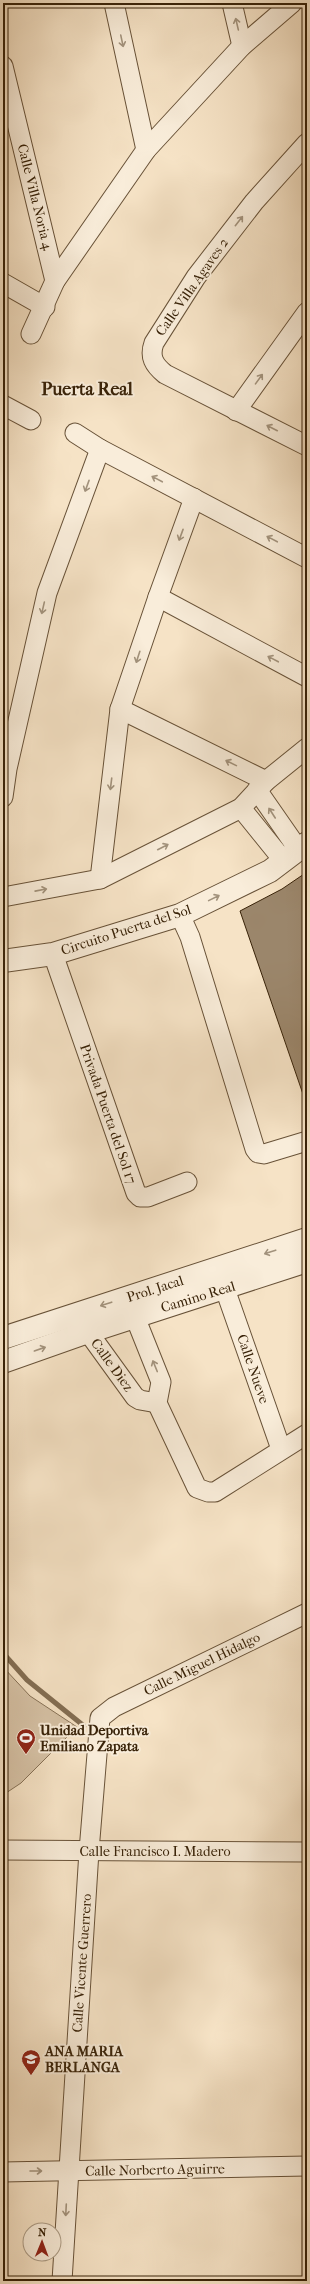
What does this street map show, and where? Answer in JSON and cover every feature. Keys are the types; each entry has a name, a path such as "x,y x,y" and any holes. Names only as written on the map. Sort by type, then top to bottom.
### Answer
{"street":[{"path":"114,3 146,150"},
{"path":"232,3 242,46"},
{"name":"Calle Villa Noria 4","path":"31,334 45,307 55,282 146,150 242,46 292,3"},
{"name":"Calle Villa Noria 4","path":"3,66 55,282"},
{"name":"Calle Villa Agaves 2","path":"307,143 254,202 196,277 154,343 151,351 152,359 164,374 307,446"},
{"path":"3,283 45,307"},
{"path":"236,411 304,322"},
{"path":"3,405 31,420"},
{"path":"74,433 100,449 307,558"},
{"path":"3,797 7,769 47,593 100,449"},
{"path":"100,879 120,709 158,597 194,498"},
{"path":"158,597 307,677"},
{"path":"120,709 262,785 290,847"},
{"path":"3,898 100,879 241,808 262,785 307,748"},
{"path":"241,808 290,847"},
{"name":"Circuito Puerta del Sol","path":"3,961 53,954 180,915 270,871 290,847"},
{"path":"180,915 190,938 255,1149 258,1153 264,1154 307,1141"},
{"name":"Circuito Puerta del Sol","path":"53,954 63,982"},
{"name":"Privada Puerta del Sol 17","path":"63,982 136,1193 140,1197 148,1197 187,1182"},
{"name":"Prol. Jacal","path":"3,1362 84,1322 307,1239"},
{"name":"Camino Real","path":"84,1322 136,1317 307,1261"},
{"name":"Calle Nueve","path":"225,1289 281,1449"},
{"path":"136,1317 161,1382 157,1403 193,1485 201,1490 215,1492 307,1434"},
{"name":"Prol. Jacal","path":"3,1338 84,1322"},
{"name":"Calle Diez","path":"84,1322 135,1397 140,1400 157,1403"},
{"name":"Calle Miguel Hidalgo","path":"100,1718 114,1707 307,1613"},
{"name":"Calle Vicente Guerrero","path":"62,2281 89,1850 100,1718"},
{"name":"Calle Francisco I. Madero","path":"3,1850 307,1852"},
{"name":"Calle Norberto Aguirre","path":"3,2172 307,2166"}],"shaded area":[{"name":"Unidad Deportiva Emiliano Zapata","path":"3,1667 30,1696 77,1727 21,1783 3,1795"}],"building":[{"path":"307,872 307,1100 305,1100 240,911 282,889"}],"waterway":[{"path":"3,1653 27,1680 84,1726"}],"place":[{"name":"Unidad Deportiva Emiliano Zapata","path":"26,1755"},
{"name":"ANA MARIA BERLANGA","path":"31,2076"}],"district":[{"name":"Puerta Real","path":"87,389"}]}
